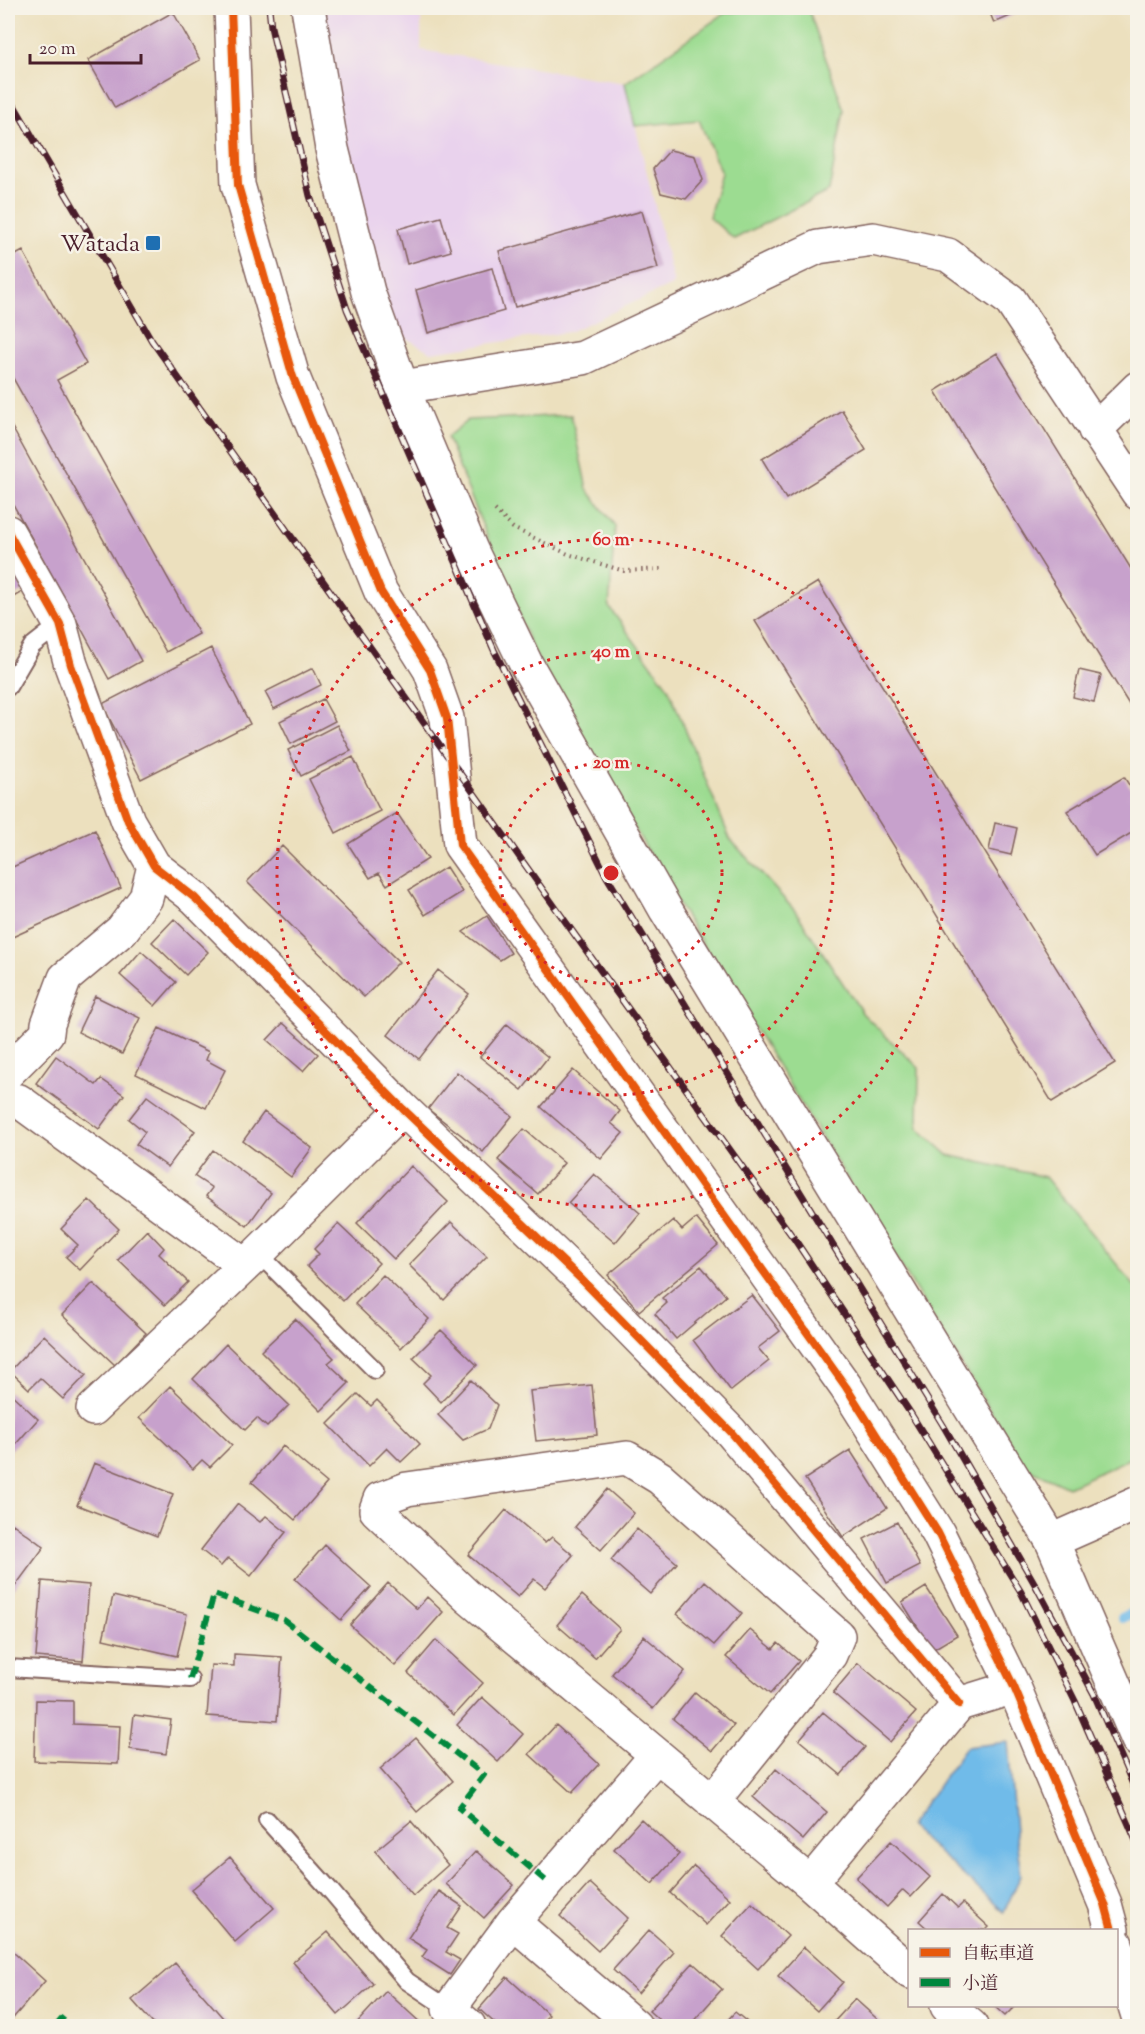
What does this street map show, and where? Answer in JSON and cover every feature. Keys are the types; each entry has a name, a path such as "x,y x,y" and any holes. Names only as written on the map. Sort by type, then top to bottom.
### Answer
{"street":[{"path":"231,8 238,185 293,377 381,591 430,670 447,718 460,845 846,1387 938,1533 1014,1687 1105,1905 1113,1929"},
{"path":"308,8 332,149 368,292 402,387 471,550 526,664 666,910 1052,1541 1137,1740"},
{"path":"402,387 583,358 818,247 873,239 948,255 1010,300 1137,493"},
{"path":"1095,430 1137,388"},
{"path":"8,532 60,624 71,664 128,821 154,866 195,898 403,1109 582,1280 730,1432 959,1704"},
{"path":"8,1072 47,1033 48,1024 65,978 122,930 146,898 154,866"},
{"path":"8,1100 19,1101 251,1259"},
{"path":"93,1409 251,1259 403,1109"},
{"path":"712,1802 830,1655 837,1636 660,1478 627,1458 407,1489 380,1499 376,1510 460,1589 656,1756 810,1883 908,1971"},
{"path":"1052,1541 1137,1503"},
{"path":"810,1883 959,1704 1014,1687"},
{"path":"459,2018 513,1922 656,1756"},
{"path":"513,1922 635,2026"},
{"path":"1118,1951 1137,2016"},
{"path":"948,2007 971,2026"}],"lane":[{"path":"8,687 32,646 60,624"},
{"path":"251,1259 375,1370"},
{"path":"8,1668 190,1679"},
{"path":"267,1820 407,1981 459,2018"}],"path":[{"path":"568,554 624,571 661,568"}],"shaded area":[{"path":"324,8 421,8 421,50 625,83 674,284 569,332 431,352 393,331 343,147"}],"green space":[{"path":"762,8 808,8 844,110 829,191 734,239 709,217 721,173 699,120 635,126 625,83 725,13"},
{"path":"571,415 587,489 615,526 609,607 668,687 730,839 796,912 863,1014 919,1068 918,1128 948,1155 1045,1177 1137,1289 1137,1455 1068,1487 1025,1467 681,909 533,651 447,437 468,420"}],"water":[{"path":"1008,1742 1021,1875 1004,1912 909,1826 966,1747"}],"building":[{"path":"988,8 1029,8 994,23"},
{"path":"173,12 200,60 115,108 88,60"},
{"path":"670,150 695,156 703,180 686,199 661,193 653,169"},
{"path":"642,211 658,268 515,307 499,251"},
{"path":"441,217 451,251 407,264 398,229"},
{"path":"23,251 86,364 57,380 199,634 166,652 8,369 8,259"},
{"path":"492,268 504,311 428,333 416,290"},
{"path":"997,353 1138,580 1138,719 935,391"},
{"path":"842,410 866,450 786,499 762,459"},
{"path":"8,420 141,661 109,679 8,495"},
{"path":"8,560 24,591 8,600"},
{"path":"818,582 1115,1063 1052,1102 755,621"},
{"path":"211,648 250,724 141,779 102,704"},
{"path":"313,668 321,685 274,709 265,692"},
{"path":"1079,670 1101,675 1094,702 1073,697"},
{"path":"323,699 335,721 291,744 280,721"},
{"path":"337,725 351,751 301,776 288,750"},
{"path":"353,757 380,811 336,833 309,779"},
{"path":"1124,777 1138,799 1138,829 1095,855 1067,811"},
{"path":"397,813 428,859 387,885 379,873 370,878 348,844"},
{"path":"995,823 1017,828 1011,855 989,850"},
{"path":"95,830 121,888 8,939 8,869"},
{"path":"282,846 399,962 364,997 247,882"},
{"path":"446,867 462,892 425,915 409,890"},
{"path":"487,916 511,953 500,960 463,932"},
{"path":"174,919 208,952 186,975 152,942"},
{"path":"141,951 176,982 155,1006 120,975"},
{"path":"438,970 469,994 419,1059 388,1035"},
{"path":"95,996 140,1018 122,1054 78,1032"},
{"path":"283,1023 318,1054 303,1071 267,1040"},
{"path":"507,1024 548,1057 522,1090 480,1057"},
{"path":"159,1028 209,1052 206,1060 225,1070 206,1108 136,1074"},
{"path":"56,1056 96,1085 101,1079 124,1095 99,1129 36,1083"},
{"path":"573,1070 620,1111 611,1123 623,1133 601,1159 541,1107"},
{"path":"457,1072 512,1116 483,1152 428,1109"},
{"path":"147,1096 195,1131 168,1167 136,1144 145,1132 129,1119"},
{"path":"264,1112 312,1148 291,1177 243,1141"},
{"path":"524,1129 564,1163 538,1194 498,1160"},
{"path":"213,1150 271,1193 247,1226 206,1196 212,1188 194,1176"},
{"path":"411,1166 448,1202 394,1259 357,1223"},
{"path":"594,1174 640,1213 615,1243 568,1203"},
{"path":"89,1200 119,1229 80,1270 66,1257 78,1245 61,1229"},
{"path":"696,1218 718,1245 639,1311 608,1275 673,1220 682,1230"},
{"path":"451,1222 487,1256 444,1300 409,1265"},
{"path":"338,1224 379,1263 343,1301 307,1266 319,1254 314,1249"},
{"path":"147,1230 164,1248 159,1254 188,1282 165,1305 118,1260"},
{"path":"701,1266 726,1296 676,1339 655,1314 667,1303 662,1298"},
{"path":"383,1275 429,1319 401,1348 355,1304"},
{"path":"93,1283 146,1333 115,1365 62,1315"},
{"path":"752,1295 780,1331 758,1348 769,1361 731,1391 693,1340"},
{"path":"295,1319 334,1358 328,1363 349,1383 321,1411 261,1351"},
{"path":"441,1330 477,1365 441,1402 423,1383 431,1375 413,1358"},
{"path":"44,1335 86,1375 63,1399 40,1378 29,1389 10,1371"},
{"path":"226,1344 289,1405 267,1427 257,1418 245,1430 193,1379"},
{"path":"471,1380 497,1405 488,1429 463,1440 438,1415"},
{"path":"592,1385 597,1435 536,1441 530,1391"},
{"path":"170,1386 232,1445 210,1467 202,1460 193,1469 139,1418"},
{"path":"8,1391 38,1419 8,1453"},
{"path":"358,1394 371,1406 377,1400 420,1444 401,1462 387,1448 369,1466 328,1424"},
{"path":"283,1446 327,1483 295,1520 252,1482"},
{"path":"850,1450 887,1508 843,1537 805,1479"},
{"path":"94,1463 173,1494 157,1536 77,1505"},
{"path":"607,1489 634,1513 601,1550 575,1527"},
{"path":"237,1504 260,1522 266,1516 286,1532 251,1576 228,1558 221,1566 201,1550"},
{"path":"506,1510 545,1543 552,1537 573,1555 545,1588 534,1579 518,1597 468,1555"},
{"path":"897,1522 920,1566 887,1583 864,1539"},
{"path":"13,1524 44,1547 8,1596 8,1531"},
{"path":"637,1529 677,1563 650,1594 611,1560"},
{"path":"325,1545 371,1587 341,1620 295,1579"},
{"path":"42,1581 89,1585 83,1661 36,1657"},
{"path":"705,1581 742,1613 714,1645 677,1614"},
{"path":"388,1583 417,1609 427,1597 443,1612 395,1666 350,1625"},
{"path":"926,1587 957,1635 932,1650 902,1602"},
{"path":"582,1595 620,1629 595,1658 557,1625"},
{"path":"113,1596 187,1614 177,1656 103,1639"},
{"path":"750,1630 773,1649 778,1643 799,1661 770,1694 726,1657"},
{"path":"644,1636 685,1671 653,1709 612,1674"},
{"path":"436,1640 483,1683 454,1715 408,1673"},
{"path":"234,1654 282,1657 277,1721 207,1716 211,1665 234,1666"},
{"path":"858,1663 916,1712 890,1742 833,1693"},
{"path":"695,1692 734,1725 712,1751 673,1719"},
{"path":"482,1697 523,1734 498,1762 457,1725"},
{"path":"36,1700 73,1701 73,1724 120,1726 118,1764 34,1761"},
{"path":"823,1712 865,1747 841,1775 799,1740"},
{"path":"134,1715 171,1720 166,1754 130,1749"},
{"path":"556,1725 599,1764 572,1793 529,1754"},
{"path":"416,1738 453,1781 417,1812 380,1769"},
{"path":"776,1769 827,1812 803,1840 753,1797"},
{"path":"641,1819 679,1854 652,1884 614,1849"},
{"path":"411,1821 448,1865 413,1896 375,1851"},
{"path":"891,1841 930,1877 911,1897 903,1890 887,1907 856,1878"},
{"path":"476,1851 514,1885 484,1918 446,1884"},
{"path":"230,1857 274,1908 235,1942 191,1890"},
{"path":"694,1866 730,1899 706,1925 670,1893"},
{"path":"590,1883 628,1918 598,1951 560,1916"},
{"path":"439,1891 462,1906 447,1928 458,1934 446,1952 460,1960 450,1975 422,1957 427,1950 408,1938"},
{"path":"943,1894 958,1908 963,1903 989,1927 987,1929 928,1929 919,1921"},
{"path":"752,1903 788,1936 758,1969 722,1936"},
{"path":"649,1930 674,1952 638,1993 613,1970"},
{"path":"328,1932 373,1984 338,2015 293,1962"},
{"path":"804,1947 843,1982 817,2011 778,1976"},
{"path":"12,1951 45,1981 8,2024 8,1956"},
{"path":"175,1963 230,2026 155,2026 132,2000"},
{"path":"693,1963 722,1989 689,2026 666,2026 649,2011"},
{"path":"507,1977 549,2015 538,2026 498,2026 479,2009"},
{"path":"386,1991 424,2026 354,2026"},
{"path":"855,1999 885,2026 837,2026 833,2023"},
{"path":"995,2007 1014,2007 1005,2016"},
{"path":"735,2012 752,2026 722,2026"}],"waterway":[{"path":"1122,1618 1138,1610"}],"railway":[{"path":"269,8 271,27 310,196 347,309 494,650 607,877 943,1425 1036,1586 1094,1694 1138,1796"},
{"path":"8,95 152,341 795,1240 911,1414 1021,1592 1075,1701 1138,1845"}],"marked path":[{"path":"190,1679 214,1594 284,1620 484,1775 459,1808 546,1881"},
{"path":"56,2026 67,2013"}],"cycle path":[{"path":"231,8 238,185 293,377 381,592 430,670 447,718 460,845 846,1387 938,1533 1014,1687 1105,1904 1112,1929"},
{"path":"8,532 60,624 71,665 128,821 154,866 195,898 403,1109 582,1280 731,1432 959,1704"}],"place":[{"name":"Watada","path":"153,243"}]}
